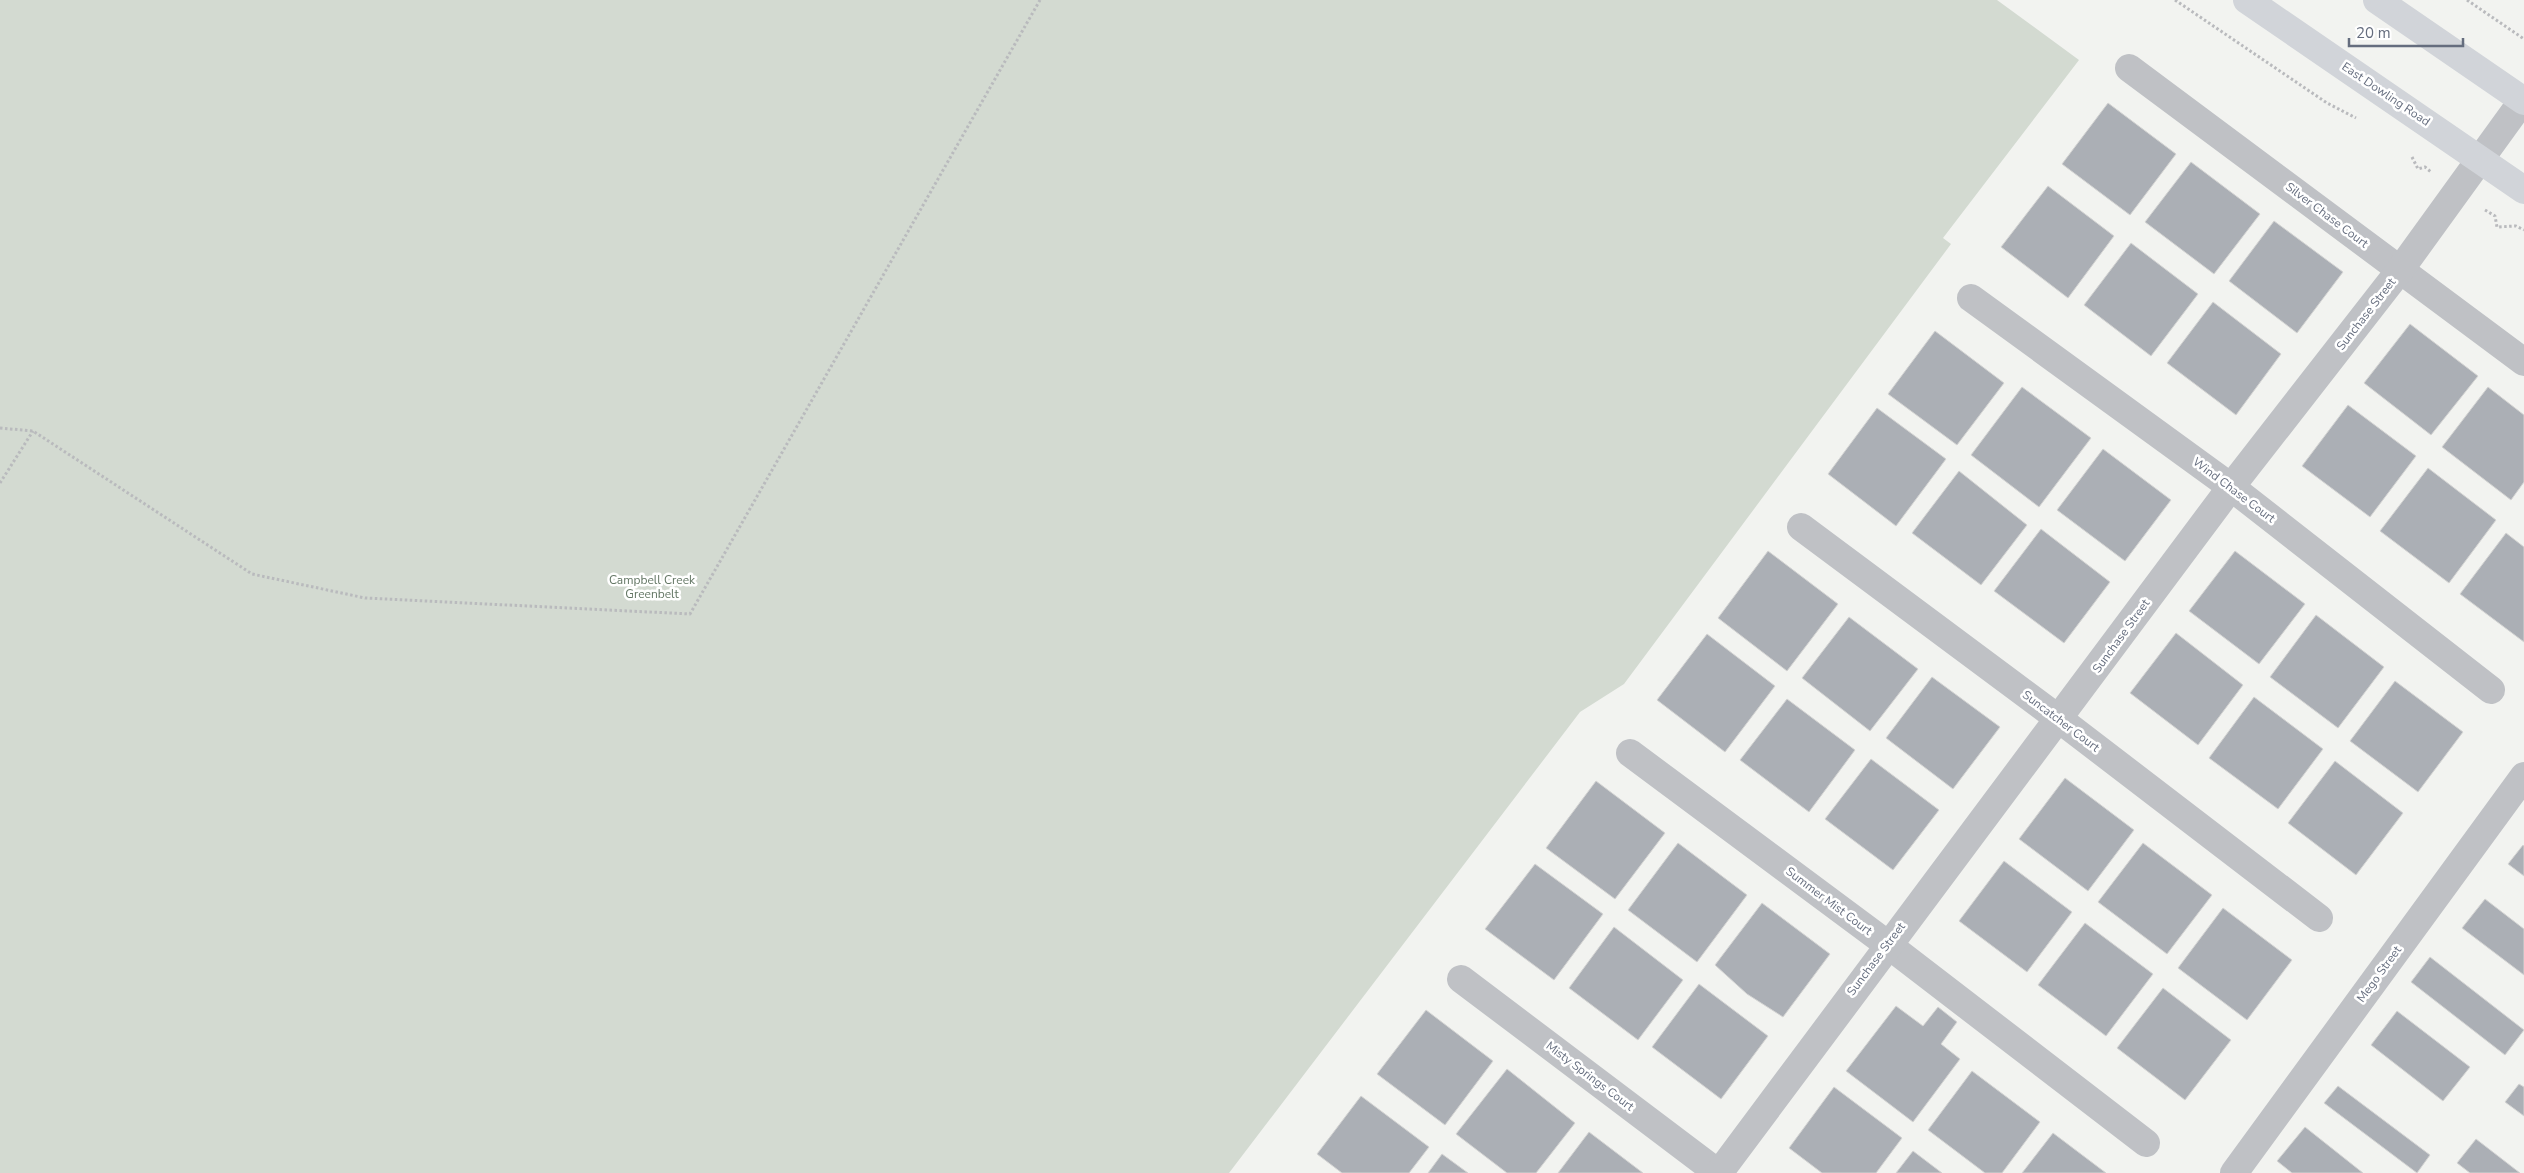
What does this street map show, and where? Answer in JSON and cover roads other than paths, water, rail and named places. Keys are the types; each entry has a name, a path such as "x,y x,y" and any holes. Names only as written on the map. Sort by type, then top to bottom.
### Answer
{"main road":[{"name":"East Dowling Road","path":"2248,0 2524,190"},
{"path":"2377,0 2524,101"}],"street":[{"name":"Silver Chase Court","path":"2129,68 2524,362"},
{"name":"Sunchase Street","path":"1718,1173 1887,944 2060,719 2231,487 2400,270 2524,101"},
{"name":"Wind Chase Court","path":"1971,298 2231,487 2491,690"},
{"name":"Suncatcher Court","path":"1801,527 2060,719 2319,918"},
{"name":"Summer Mist Court","path":"1630,752 1887,944 2146,1143"},
{"name":"Mego Street","path":"2234,1173 2524,776"},
{"name":"Misty Springs Court","path":"1461,979 1718,1173"}],"park label":[{"name":"Campbell Creek Greenbelt","path":"652,587"}]}
